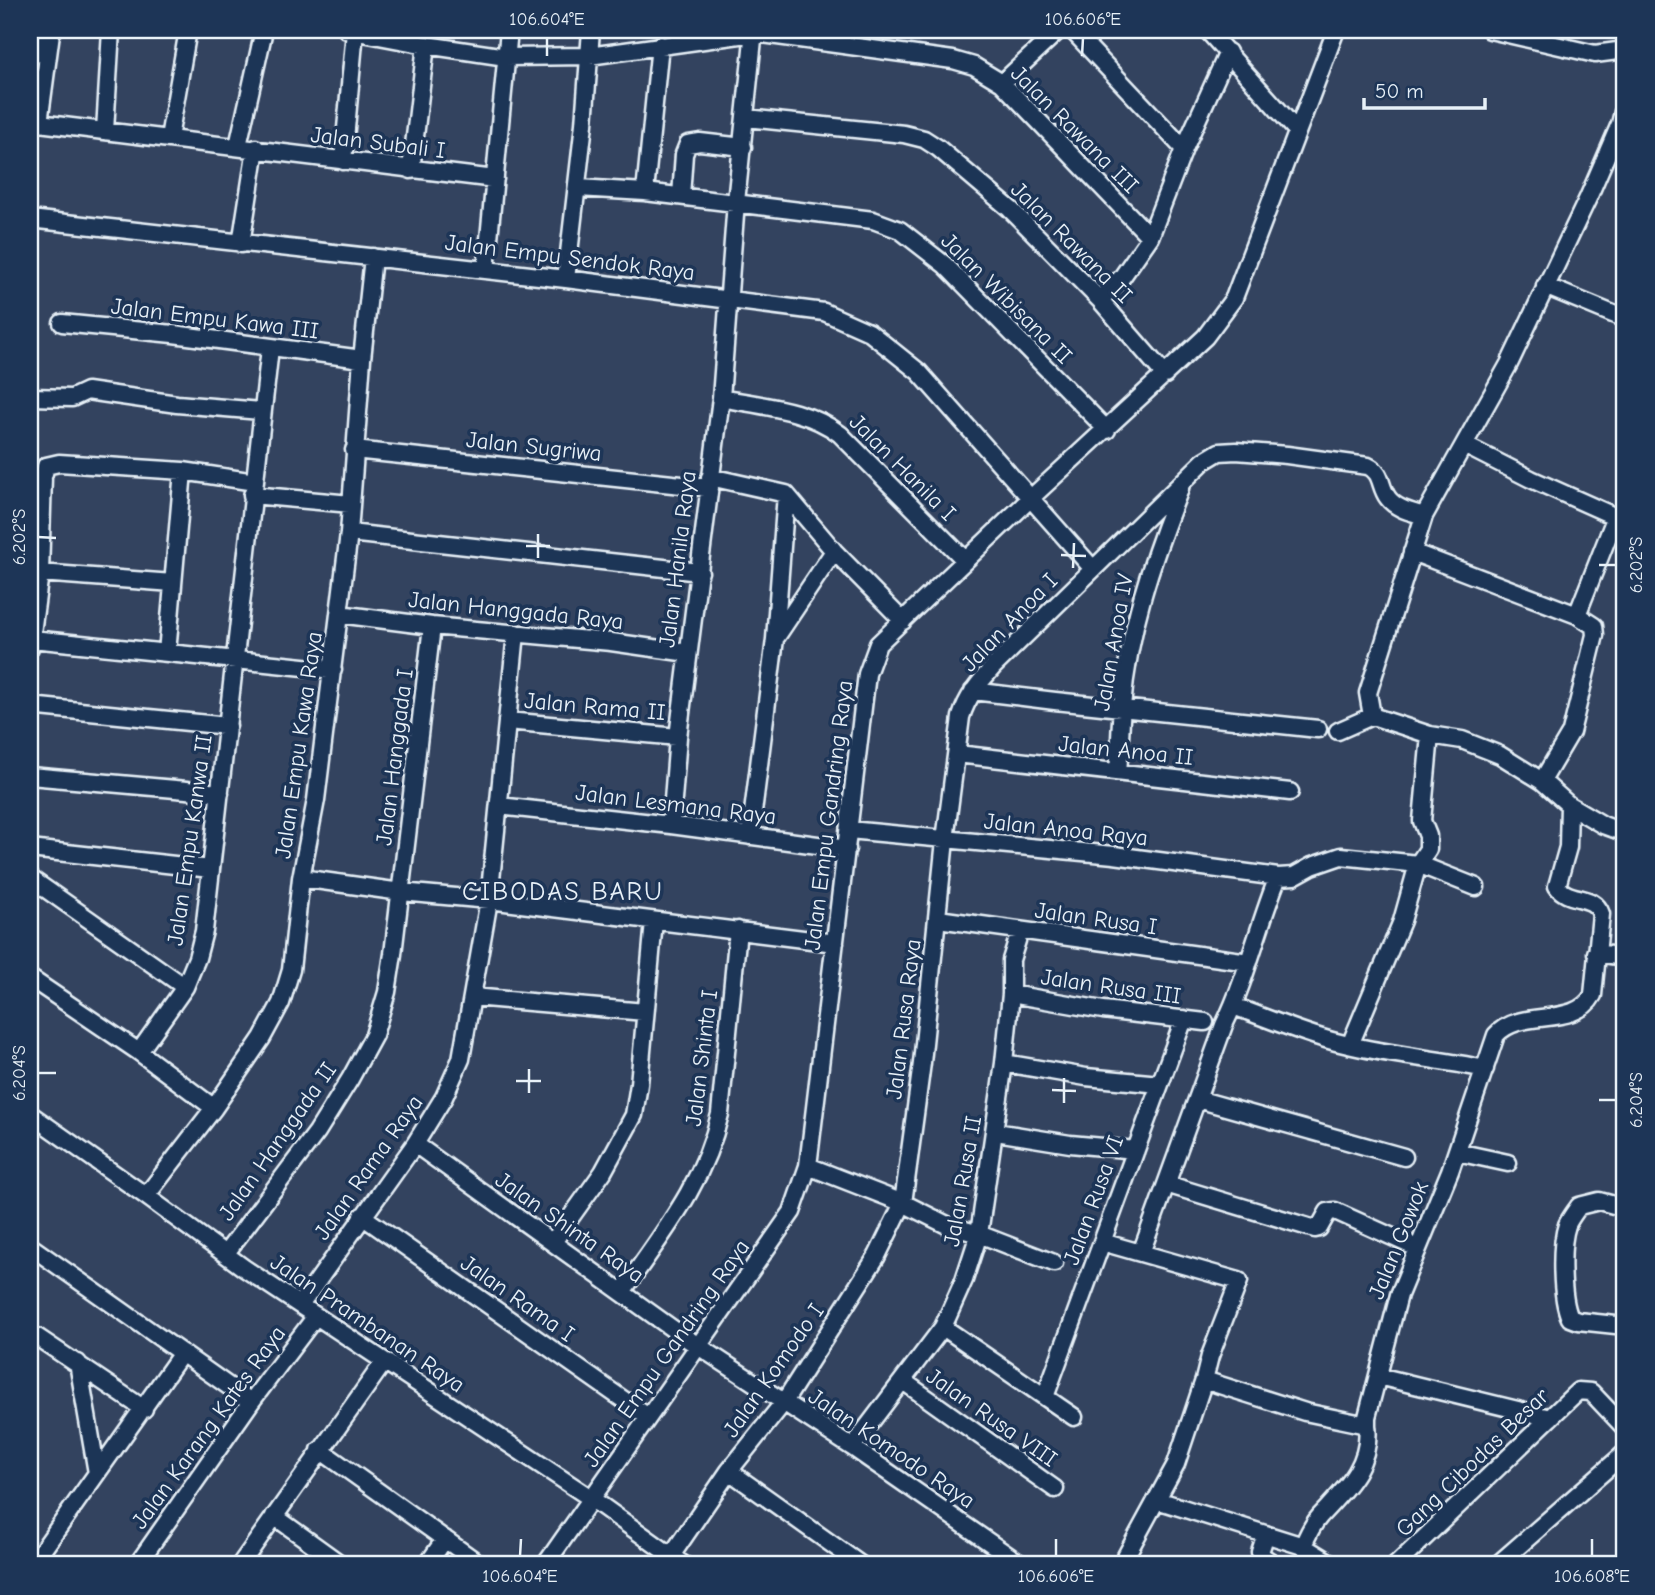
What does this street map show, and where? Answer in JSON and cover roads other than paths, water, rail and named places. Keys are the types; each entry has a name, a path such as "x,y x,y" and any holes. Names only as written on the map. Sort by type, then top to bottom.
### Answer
{"street":[{"path":"105,131 111,30"},
{"path":"169,138 188,30"},
{"path":"238,146 264,30"},
{"path":"343,161 351,30"},
{"name":"Jalan Rawana III","path":"351,30 378,32 431,46 506,57 589,56 718,39 754,31 953,60 974,66 1002,83 1150,237"},
{"path":"411,170 431,46 438,30"},
{"path":"486,270 509,30"},
{"path":"566,279 578,188 591,30"},
{"path":"1002,83 1059,30"},
{"path":"1072,30 1184,149"},
{"path":"1207,30 1297,131"},
{"name":"Jalan Empu Gandring Raya","path":"545,1565 792,1212 808,1166 867,674 878,644 1205,337 1234,298 1336,30"},
{"path":"1490,30 1595,54 1625,50"},
{"path":"30,59 52,31"},
{"path":"34,121 52,31"},
{"name":"Jalan Hanila Raya","path":"671,825 678,737 721,398 736,202 754,31"},
{"path":"645,191 660,45"},
{"path":"1100,300 1122,277 1150,237 1184,149 1228,52"},
{"path":"1372,716 1368,693 1424,516 1509,365 1623,124 1625,104"},
{"name":"Jalan Rawana II","path":"746,118 904,134 924,139 1010,209 1100,300 1165,375"},
{"name":"Jalan Subali I","path":"34,121 495,179"},
{"path":"681,196 684,154 688,144 701,142 743,147"},
{"path":"241,244 256,148"},
{"name":"Jalan Wibisana II","path":"578,188 645,191 736,202 873,220 900,230 945,265 1107,430"},
{"name":"Jalan Empu Sendok Raya","path":"30,219 566,279 824,312 869,332 919,372 1093,569"},
{"name":"Jalan Empu Kawa Raya","path":"146,1196 214,1108 262,1038 281,1003 291,970 301,878 316,800 349,533 354,450 373,257"},
{"path":"1545,286 1625,319"},
{"name":"Jalan Empu Kawa III","path":"62,323 173,334 362,359"},
{"name":"Jalan Empu Kanwa II","path":"139,1052 185,987 204,931 270,348"},
{"path":"30,397 72,398 87,391 177,404 261,411"},
{"name":"Jalan Hanila I","path":"721,398 786,411 827,425 840,434 965,560"},
{"path":"1464,444 1531,479 1620,518 1577,615"},
{"name":"Jalan Sugriwa","path":"354,450 710,482 786,495"},
{"name":"Jalan Anoa I","path":"945,840 961,717 965,703 973,691 993,667 1204,461 1219,452 1287,454 1368,466 1378,472 1389,499 1398,506 1424,516"},
{"path":"333,670 167,653 31,644 40,573 43,477 46,466 59,463 183,471 253,489 351,504"},
{"path":"167,653 183,471"},
{"name":"Jalan Anoa IV","path":"1118,772 1122,708 1135,623 1152,561 1181,484"},
{"path":"786,495 834,551 903,621"},
{"path":"750,836 775,639 786,495"},
{"path":"349,533 700,572"},
{"path":"775,639 834,551"},
{"path":"1412,552 1577,615 1594,625 1595,635 1571,732 1542,781"},
{"path":"40,573 173,583"},
{"name":"Jalan Hanggada Raya","path":"339,614 432,626 611,642 688,653"},
{"name":"Jalan Hanggada I","path":"401,892 432,626"},
{"name":"Jalan Rama Raya","path":"301,1304 415,1144 444,1097 461,1059 488,900 516,634"},
{"path":"973,691 1318,729"},
{"path":"30,706 228,726"},
{"path":"1338,731 1372,716 1430,735 1462,740 1500,755 1542,781 1569,805 1603,824 1625,832"},
{"name":"Jalan Rama II","path":"507,721 678,737"},
{"path":"1350,1045 1398,932 1418,864 1428,849 1429,841 1422,821 1430,735"},
{"name":"Jalan Anoa II","path":"957,754 1290,792"},
{"path":"30,776 220,793"},
{"name":"Jalan Gowok","path":"1303,1546 1317,1520 1339,1498 1365,1458 1368,1445 1367,1417 1391,1322 1417,1248 1457,1152 1496,1035 1502,1028 1520,1021 1574,1012 1589,1003 1593,995 1601,914 1595,903 1564,894 1557,886 1568,847 1569,805"},
{"name":"Jalan Lesmana Raya","path":"499,806 671,825 847,849"},
{"name":"Jalan Anoa Raya","path":"849,830 1114,855 1278,877"},
{"name":"Jalan Rusa Raya","path":"903,1203 938,919 945,840"},
{"path":"30,849 211,869"},
{"path":"1141,1253 1278,877 1294,876 1337,856 1418,864 1476,887"},
{"path":"30,878 185,987"},
{"path":"301,878 835,943"},
{"name":"Jalan Hanggada II","path":"226,1253 317,1132 374,1035 387,992 401,892"},
{"name":"Jalan Rusa I","path":"938,919 1249,962"},
{"path":"553,1242 603,1171 634,1115 654,921"},
{"name":"Jalan Shinta I","path":"622,1292 685,1200 707,1160 715,1136 720,1114 738,930"},
{"name":"Jalan Rusa II","path":"852,1447 943,1326 964,1280 979,1234 996,1132 1011,994 1011,960 1020,931"},
{"path":"1596,953 1625,957"},
{"path":"30,978 139,1052 214,1108"},
{"name":"Jalan Rusa III","path":"1011,994 1103,1010 1205,1022"},
{"path":"473,997 645,1012"},
{"path":"1233,1006 1350,1045 1399,1056 1441,1060 1485,1069"},
{"name":"Jalan Rusa VI","path":"1045,1397 1184,1019"},
{"path":"1004,1063 1086,1077 1160,1084"},
{"path":"1197,1100 1404,1157"},
{"name":"Jalan Prambanan Raya","path":"30,1114 244,1268 592,1499 677,1561"},
{"path":"996,1132 1070,1144 1136,1150"},
{"name":"Jalan Shinta Raya","path":"415,1144 699,1347"},
{"path":"1457,1152 1508,1163"},
{"path":"808,1166 903,1203 947,1225 979,1234 1054,1263"},
{"path":"1167,1184 1315,1229 1319,1228 1328,1212 1335,1211 1417,1248"},
{"path":"1625,1208 1600,1201 1579,1206 1567,1226 1563,1258 1566,1310 1570,1318 1625,1326"},
{"name":"Jalan Komodo I","path":"677,1561 729,1471 784,1402 877,1256 903,1203"},
{"name":"Jalan Rama I","path":"362,1216 649,1418"},
{"path":"1102,1241 1239,1281 1210,1356 1176,1464 1121,1565"},
{"path":"30,1246 251,1402"},
{"name":"Jalan Karang Kates Raya","path":"137,1565 251,1402 316,1316"},
{"path":"943,1326 1074,1417"},
{"path":"37,1337 144,1409"},
{"name":"Jalan Komodo Raya","path":"699,1347 852,1447 1022,1565"},
{"path":"32,1565 182,1353"},
{"path":"240,1565 383,1362"},
{"path":"78,1363 97,1473"},
{"path":"1378,1376 1550,1418"},
{"path":"1204,1380 1305,1412 1367,1425"},
{"name":"Jalan Rusa VIII","path":"903,1381 1055,1489"},
{"name":"Gang Cibodas Besar","path":"1396,1565 1578,1391 1591,1392 1625,1428"},
{"path":"320,1450 481,1565"},
{"path":"1497,1565 1625,1453"},
{"path":"729,1471 861,1565"},
{"path":"1157,1500 1303,1546 1329,1562"},
{"path":"274,1516 332,1562"},
{"path":"1266,1534 1260,1552 1276,1565"},
{"path":"427,1565 446,1539"}],"district":[{"name":"CIBODAS BARU","path":"563,891"}]}
